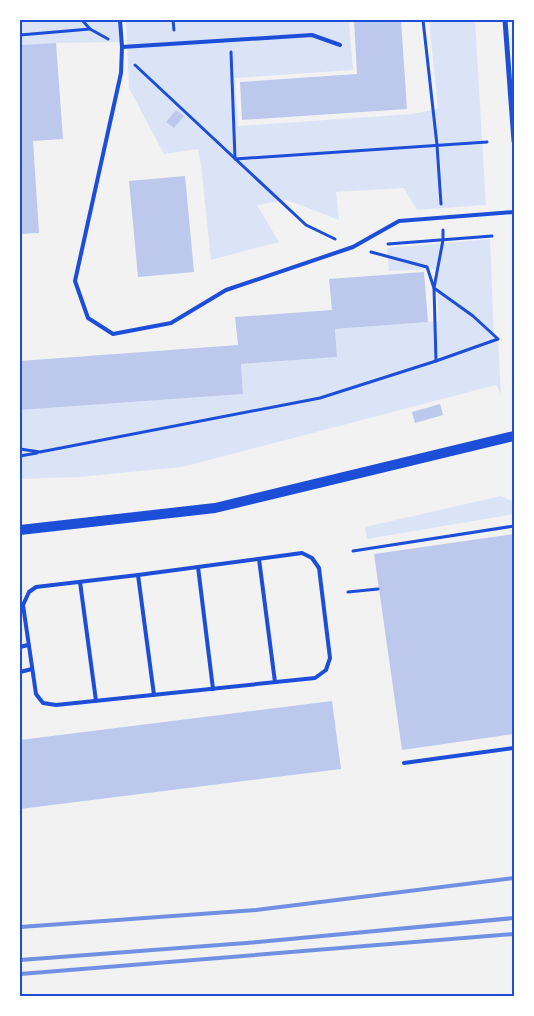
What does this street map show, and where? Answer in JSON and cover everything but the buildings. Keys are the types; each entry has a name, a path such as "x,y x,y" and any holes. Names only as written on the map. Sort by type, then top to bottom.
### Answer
{"main road":[{"path":"20,530 215,508 514,436"}],"street":[{"path":"505,20 514,141"}],"lane":[{"path":"120,20 121,73 74,280 88,318 113,334 172,323 226,290 353,247 399,221 514,212"},
{"path":"122,47 312,35 340,45"},
{"path":"302,553 312,558 319,568 330,658 326,670 315,678 56,705 43,702 36,694 23,605 29,592 36,587 259,559 302,553"},
{"path":"259,559 276,682"},
{"path":"198,567 213,689"},
{"path":"138,575 154,695"},
{"path":"80,582 96,701"},
{"path":"20,646 28,645"},
{"path":"20,672 32,670"},
{"path":"404,763 514,748"}],"path":[{"path":"20,456 320,398 498,339 473,316 434,288 427,267 353,247 306,225 136,66 122,47 90,29 82,20"},
{"path":"423,20 437,145 443,240 434,288 436,361"},
{"path":"20,34 90,29"},
{"path":"230,40 235,159"},
{"path":"235,159 487,142"},
{"path":"353,247 492,236"},
{"path":"20,449 40,452"},
{"path":"354,551 514,526"},
{"path":"348,592 378,589"}],"shaded area":[{"path":"20,20 120,20 122,42 20,45"},
{"path":"126,20 349,20 353,70 235,78 238,126 412,114 438,109 429,20 475,20 486,205 417,210 404,188 336,192 339,220 287,200 257,205 279,242 211,260 198,149 164,154 129,88"},
{"path":"490,239 494,336 498,339 501,394 496,385 182,467 79,477 20,479 20,410 243,394 241,364 337,357 335,329 439,321 435,269 389,271 387,248"},
{"path":"501,496 514,502 514,514 367,539 365,527"}],"railway":[{"path":"20,927 256,910 514,878"},
{"path":"20,960 258,942 514,918"},
{"path":"20,974 514,934"}]}
